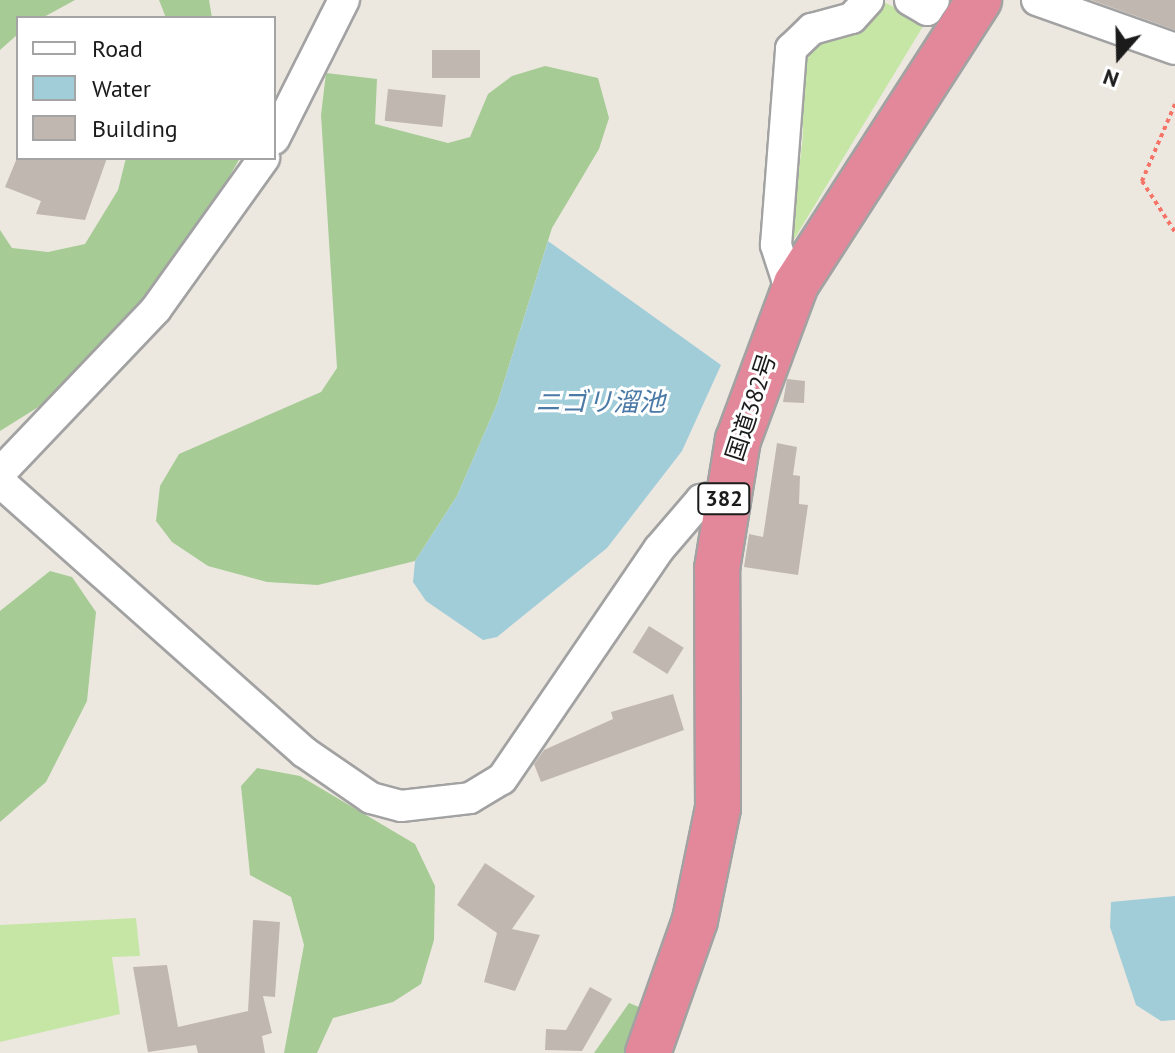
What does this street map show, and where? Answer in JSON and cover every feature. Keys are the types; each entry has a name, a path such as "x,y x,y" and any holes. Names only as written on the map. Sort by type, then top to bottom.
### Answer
{"highway":[{"name":"国道382号","path":"648,1053 695,920 718,808 717,569 724,495 796,284 979,0"}],"street":[{"path":"276,135 344,0"},
{"path":"796,284 787,279 776,245 791,49 812,29 852,18 868,0"},
{"path":"910,0 927,10 934,0"},
{"path":"1037,0 1175,49"},
{"path":"0,473 156,309 263,160"},
{"path":"0,482 304,752 371,798 401,806 470,798 502,779 659,549 701,500 724,495"}],"path":[{"path":"1175,104 1142,181 1175,232"}],"green space":[{"path":"0,0 75,0 46,16 16,16 16,36 0,50"},
{"path":"159,0 209,0 212,16 165,16"},
{"path":"880,0 925,23 790,246 803,136 801,75 811,51"},
{"path":"545,66 598,78 609,118 599,149 552,228 497,404 457,496 415,561 318,585 267,582 208,566 172,542 156,521 160,486 179,454 321,392 337,368 321,115 326,73 377,79 375,124 448,143 470,137 488,94 512,76"},
{"path":"126,160 239,160 175,270 56,396 0,431 0,230 12,248 48,252 85,244 118,190"},
{"path":"50,571 72,577 96,612 87,701 46,782 0,822 0,611"},
{"path":"257,768 300,776 415,844 435,886 434,940 421,984 393,1002 333,1018 317,1053 284,1053 304,945 291,897 250,875 241,786"},
{"path":"136,918 140,956 112,957 120,1014 0,1042 0,925"},
{"path":"629,1003 644,1009 626,1053 594,1053"}],"water":[{"name":"ニゴリ溜池","path":"548,241 721,365 682,451 607,548 497,637 483,640 426,601 413,582 415,561 457,496 497,404"},
{"path":"1175,896 1175,1020 1161,1021 1136,1005 1110,927 1111,902"}],"building":[{"path":"1091,0 1175,0 1175,30"},
{"path":"432,50 480,50 480,78 432,78"},
{"path":"388,89 446,95 442,127 385,121"},
{"path":"16,160 106,160 85,220 36,214 41,201 5,187"},
{"path":"787,379 805,381 804,403 783,402"},
{"path":"777,443 797,447 793,475 800,476 799,504 808,505 798,575 744,567 749,534 763,537"},
{"path":"649,626 684,648 667,674 633,652"},
{"path":"673,694 684,730 541,782 534,764 544,750 613,719 611,712"},
{"path":"485,863 535,896 512,929 540,935 515,991 484,982 497,933 457,905"},
{"path":"253,920 280,922 275,997 263,996 272,1033 262,1036 265,1053 198,1053 196,1045 148,1052 133,967 167,965 178,1027 248,1011"},
{"path":"590,987 612,999 582,1051 545,1050 546,1029 566,1030"}]}
